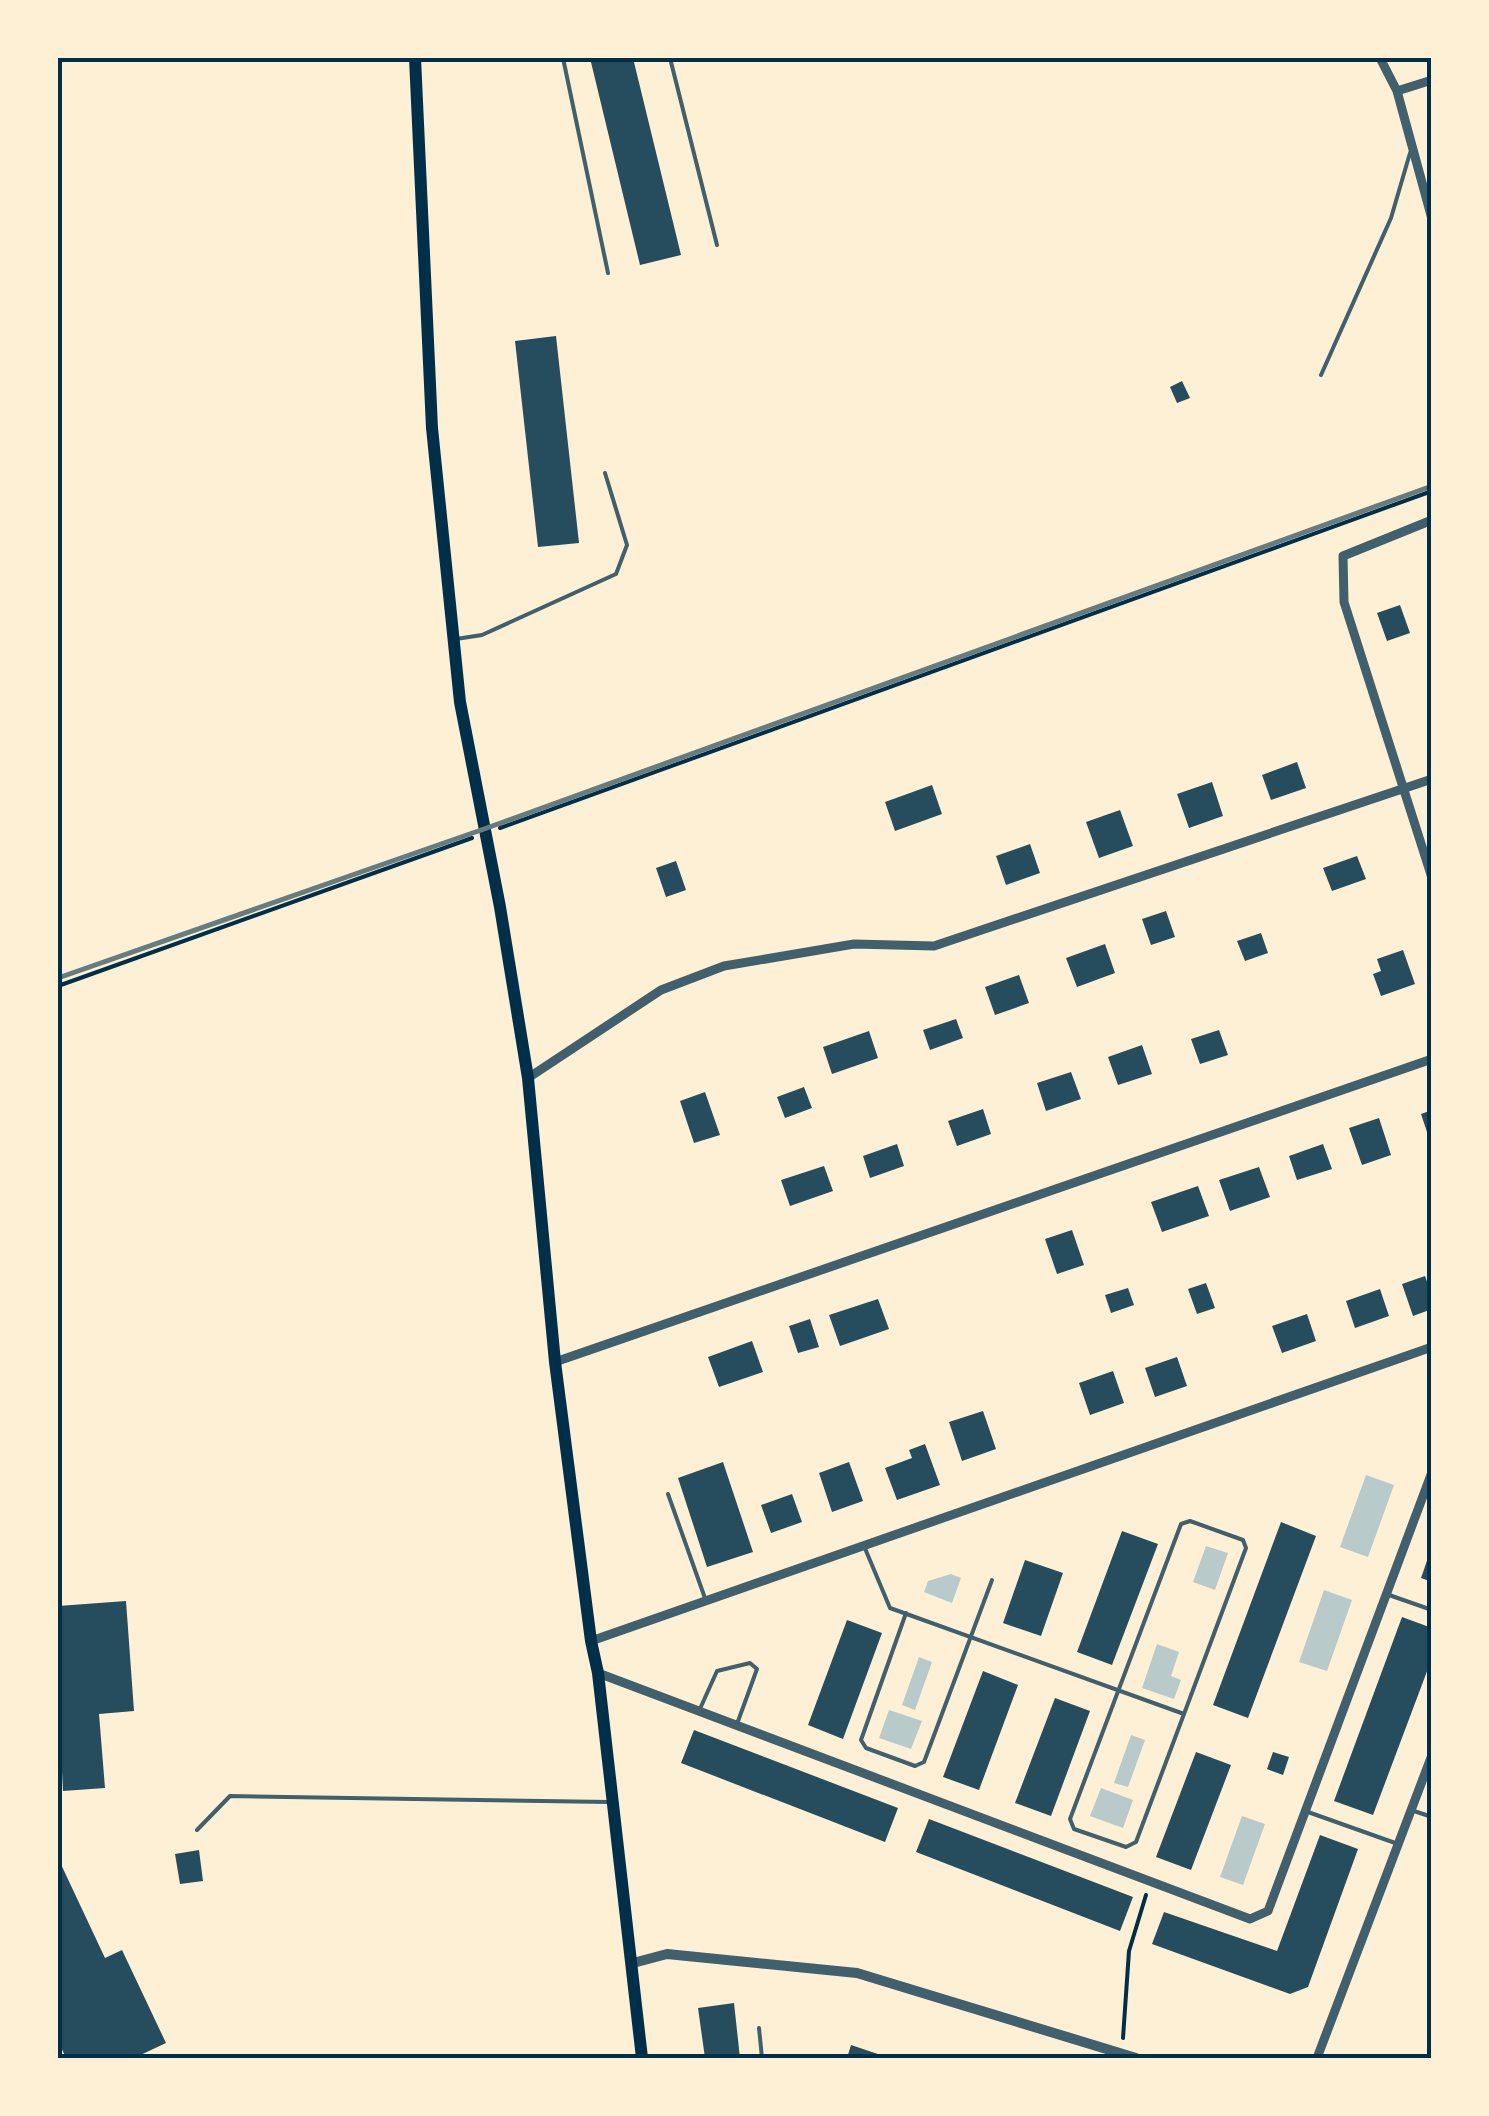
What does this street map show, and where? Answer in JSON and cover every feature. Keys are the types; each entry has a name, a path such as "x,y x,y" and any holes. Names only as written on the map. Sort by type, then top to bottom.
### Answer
{"main road":[{"path":"415,58 432,428 460,702 528,1078 555,1362 598,1672 642,2058"}],"street":[{"path":"1380,58 1397,91 1432,220"},
{"path":"1397,91 1432,80"},
{"path":"1432,520 1343,556 1344,602 1432,878"},
{"path":"528,1078 662,990 724,966 854,944 934,946 1432,779"},
{"path":"555,1362 1432,1059"},
{"path":"591,1641 1432,1347"},
{"path":"598,1672 1250,1919 1268,1911 1432,1472"},
{"path":"1317,2058 1432,1756"},
{"path":"633,1963 666,1954 858,1973 1136,2058"}],"lane":[{"path":"564,58 608,273"},
{"path":"670,58 717,245"},
{"path":"1321,375 1391,218 1411,149"},
{"path":"454,640 482,635 616,574 627,545 605,473"},
{"path":"668,1494 706,1601"},
{"path":"1190,1521 1243,1540 1246,1548 1136,1842 1126,1848 1074,1828 1070,1819 1119,1690 1180,1524 1190,1521"},
{"path":"864,1546 890,1608 1184,1714"},
{"path":"906,1613 861,1740 866,1748 915,1766 924,1762 992,1580"},
{"path":"1386,1594 1432,1610"},
{"path":"700,1711 712,1676 750,1663 757,1669 737,1725"},
{"path":"198,1830 230,1796 614,1802"},
{"path":"1411,1810 1432,1817"},
{"path":"1305,1811 1398,1844"},
{"path":"759,2028 762,2058"}],"path":[{"path":"58,986 1432,491"},
{"path":"1121,2056 1128,1951 1150,1881"}],"shaded area":[{"path":"1366,1475 1394,1485 1368,1557 1340,1547"},
{"path":"1206,1546 1228,1553 1215,1590 1193,1582"},
{"path":"951,1574 961,1578 952,1603 924,1592 928,1581"},
{"path":"1324,1590 1352,1600 1327,1671 1299,1662"},
{"path":"1157,1644 1179,1652 1171,1676 1181,1680 1174,1699 1142,1688"},
{"path":"919,1657 932,1662 915,1710 902,1705"},
{"path":"889,1710 922,1721 911,1749 879,1738"},
{"path":"1131,1735 1145,1740 1128,1787 1114,1783"},
{"path":"1101,1788 1133,1800 1123,1828 1090,1816"},
{"path":"1242,1816 1265,1824 1243,1885 1220,1877"}],"building":[{"path":"590,58 633,58 681,255 640,265"},
{"path":"556,336 579,543 538,547 515,341"},
{"path":"1182,381 1190,398 1177,403 1170,387"},
{"path":"1400,605 1410,633 1387,641 1377,613"},
{"path":"1297,762 1306,788 1271,800 1262,775"},
{"path":"1212,782 1223,816 1189,828 1177,794"},
{"path":"932,785 942,814 895,831 885,802"},
{"path":"1120,810 1133,846 1099,858 1086,822"},
{"path":"1030,844 1040,873 1006,885 996,856"},
{"path":"1357,856 1366,879 1332,891 1323,868"},
{"path":"676,861 686,890 666,897 656,868"},
{"path":"1166,911 1175,937 1151,945 1142,919"},
{"path":"1261,933 1268,953 1245,961 1237,941"},
{"path":"1105,944 1115,973 1077,987 1066,958"},
{"path":"1403,950 1415,984 1381,996 1373,974 1381,971 1377,959"},
{"path":"1019,975 1029,1003 995,1015 985,987"},
{"path":"956,1019 963,1038 930,1050 923,1030"},
{"path":"1219,1030 1228,1055 1200,1064 1191,1039"},
{"path":"869,1031 878,1058 832,1074 823,1047"},
{"path":"1142,1045 1152,1074 1118,1085 1108,1057"},
{"path":"1071,1072 1081,1099 1046,1111 1037,1083"},
{"path":"804,1087 812,1108 785,1118 777,1097"},
{"path":"705,1092 720,1135 694,1143 680,1101"},
{"path":"983,1109 991,1134 957,1146 948,1121"},
{"path":"1432,1110 1432,1143 1431,1144 1421,1114"},
{"path":"1379,1118 1391,1155 1362,1165 1349,1128"},
{"path":"897,1144 904,1166 870,1178 863,1156"},
{"path":"1323,1144 1332,1169 1297,1180 1289,1156"},
{"path":"824,1166 833,1191 790,1206 781,1180"},
{"path":"1259,1167 1270,1197 1230,1211 1219,1180"},
{"path":"1198,1186 1209,1216 1162,1232 1151,1202"},
{"path":"1072,1230 1084,1265 1057,1274 1045,1239"},
{"path":"1425,1276 1432,1309 1413,1316 1402,1284"},
{"path":"1206,1283 1215,1308 1197,1314 1188,1289"},
{"path":"1128,1288 1134,1305 1111,1313 1105,1295"},
{"path":"1380,1289 1389,1316 1355,1328 1346,1301"},
{"path":"878,1299 889,1329 840,1346 829,1315"},
{"path":"1307,1314 1316,1341 1282,1353 1272,1326"},
{"path":"810,1319 819,1347 798,1353 789,1326"},
{"path":"752,1341 763,1372 719,1387 708,1357"},
{"path":"1177,1357 1187,1386 1155,1397 1145,1368"},
{"path":"1113,1371 1124,1403 1090,1415 1079,1383"},
{"path":"983,1411 996,1449 962,1461 949,1422"},
{"path":"925,1444 940,1485 897,1500 885,1468 912,1458 909,1450"},
{"path":"723,1462 753,1552 707,1567 678,1478"},
{"path":"849,1462 863,1501 832,1512 819,1473"},
{"path":"792,1494 802,1522 771,1533 761,1505"},
{"path":"1281,1522 1316,1536 1248,1718 1213,1705"},
{"path":"1122,1531 1158,1544 1112,1665 1077,1652"},
{"path":"1432,1549 1432,1582 1421,1578"},
{"path":"1025,1560 1063,1573 1041,1636 1003,1623"},
{"path":"126,1601 134,1711 99,1714 105,1788 63,1791 58,1752 58,1606"},
{"path":"1402,1617 1432,1628 1432,1658 1373,1815 1334,1801"},
{"path":"847,1620 882,1633 843,1739 808,1725"},
{"path":"983,1671 1018,1685 979,1790 943,1777"},
{"path":"1055,1698 1090,1711 1051,1816 1015,1803"},
{"path":"694,1730 898,1808 885,1842 681,1763"},
{"path":"1196,1752 1231,1765 1191,1870 1156,1857"},
{"path":"1273,1752 1289,1757 1283,1775 1267,1769"},
{"path":"929,1819 1133,1897 1120,1931 916,1852"},
{"path":"1320,1835 1358,1849 1308,1987 1290,1994 1152,1944 1164,1912 1277,1951"},
{"path":"199,1850 203,1881 180,1884 175,1854"},
{"path":"58,1858 105,1958 122,1950 166,2043 134,2058 66,2058 58,2041"},
{"path":"734,2003 740,2058 705,2058 698,2008"},
{"path":"851,2045 890,2058 847,2058"}],"railway":[{"path":"58,978 484,829 1432,486"}]}
